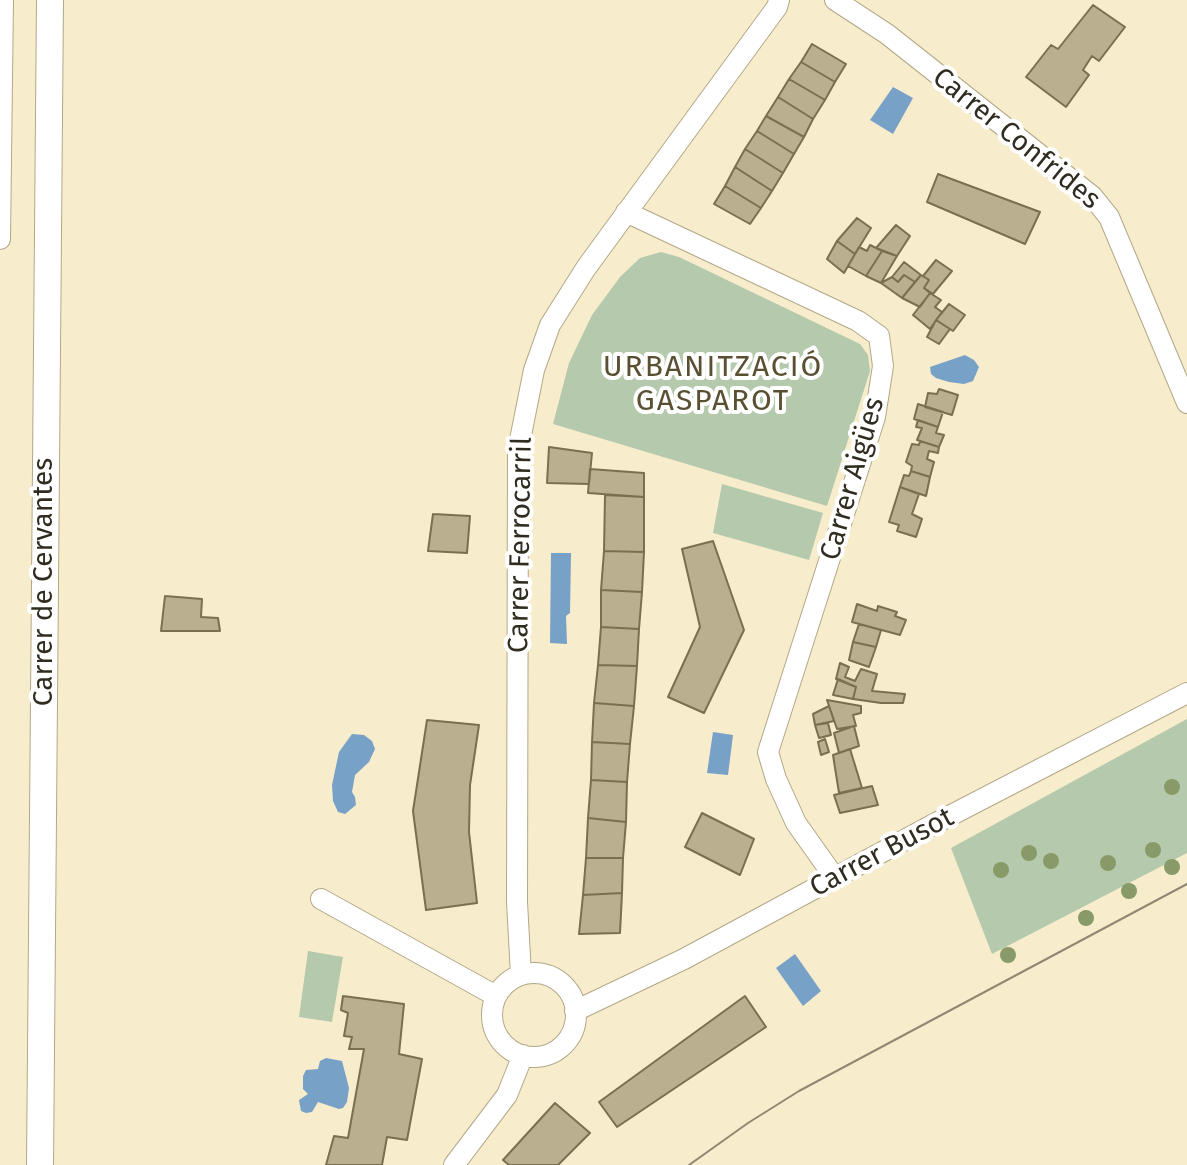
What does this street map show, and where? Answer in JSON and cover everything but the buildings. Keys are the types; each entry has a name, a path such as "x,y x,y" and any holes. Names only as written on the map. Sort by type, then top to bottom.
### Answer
{"main road":[{"name":"Carrer de Cervantes","path":"40,1165 50,0"}],"street":[{"path":"0,239 3,0"},
{"name":"Carrer Ferrocarril","path":"521,975 517,902 518,450 534,370 550,325 626,212 777,7 779,0"},
{"name":"Carrer Confrides","path":"835,0 887,34 1092,196 1109,217 1187,403"},
{"name":"Carrer Aigües","path":"626,212 858,321 879,336 883,366 875,417 768,752 776,779 796,823 835,878"},
{"name":"Carrer Busot","path":"575,1011 684,959 1187,693"},
{"path":"321,899 496,996"},
{"path":"537,973 553,977 566,987 574,1002 572,1034 562,1047 547,1055 531,1057 515,1053 502,1043 494,1028 492,1012 496,996 506,983 521,975 537,973"},
{"path":"454,1165 507,1095 523,1055"}],"green space":[{"path":"661,252 679,257 860,344 868,355 870,371 827,506 553,424 569,363 592,315 620,277 640,258"},
{"path":"722,484 823,513 809,560 713,533"},
{"path":"1187,719 1187,853 992,954 951,848"},
{"path":"308,951 343,957 332,1022 299,1017"}],"water":[{"path":"893,87 913,98 893,134 870,120"},
{"path":"965,355 979,367 973,381 964,384 949,382 931,374 930,367"},
{"path":"551,553 571,553 567,644 550,643"},
{"path":"713,732 733,735 728,775 707,773"},
{"path":"352,734 364,735 372,741 375,749 369,762 355,775 352,792 356,805 345,814 338,812 333,801 332,785 339,752"},
{"path":"795,954 821,991 803,1006 776,968"},
{"path":"326,1058 342,1061 349,1088 347,1102 339,1109 318,1102 312,1112 301,1111 299,1100 308,1094 303,1089 303,1076 306,1070 318,1069 320,1061"}],"tram line":[{"path":"689,1165 799,1091 1187,884"}],"district":[{"name":"URBANITZACIÓ GASPAROT","path":"713,385"}]}
